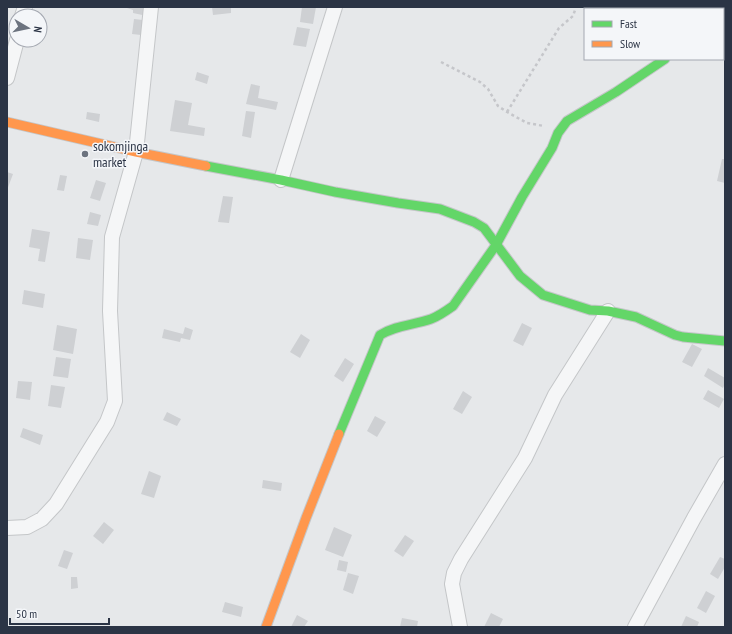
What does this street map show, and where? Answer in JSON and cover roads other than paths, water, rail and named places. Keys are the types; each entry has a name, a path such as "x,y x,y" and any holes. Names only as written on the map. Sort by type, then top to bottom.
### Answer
{"street":[{"path":"7,528 27,527 42,518 56,504 107,422 115,401 110,311 112,237 136,152 151,7"},
{"path":"282,180 335,7"},
{"path":"7,78 14,48"},
{"path":"266,627 306,518 380,335 389,330 432,319 453,306 496,245 522,197 552,148 557,136 568,121 573,116 616,92 664,60"},
{"path":"7,122 136,152 342,193 440,209 474,222 484,228 520,276 543,295 590,310 608,311 636,318 675,335 725,341"},
{"path":"460,627 452,584 454,573 461,559 525,458 555,395 608,311"},
{"path":"635,627 725,464"}],"place":[{"name":"sokomjinga market","path":"85,154"}]}
